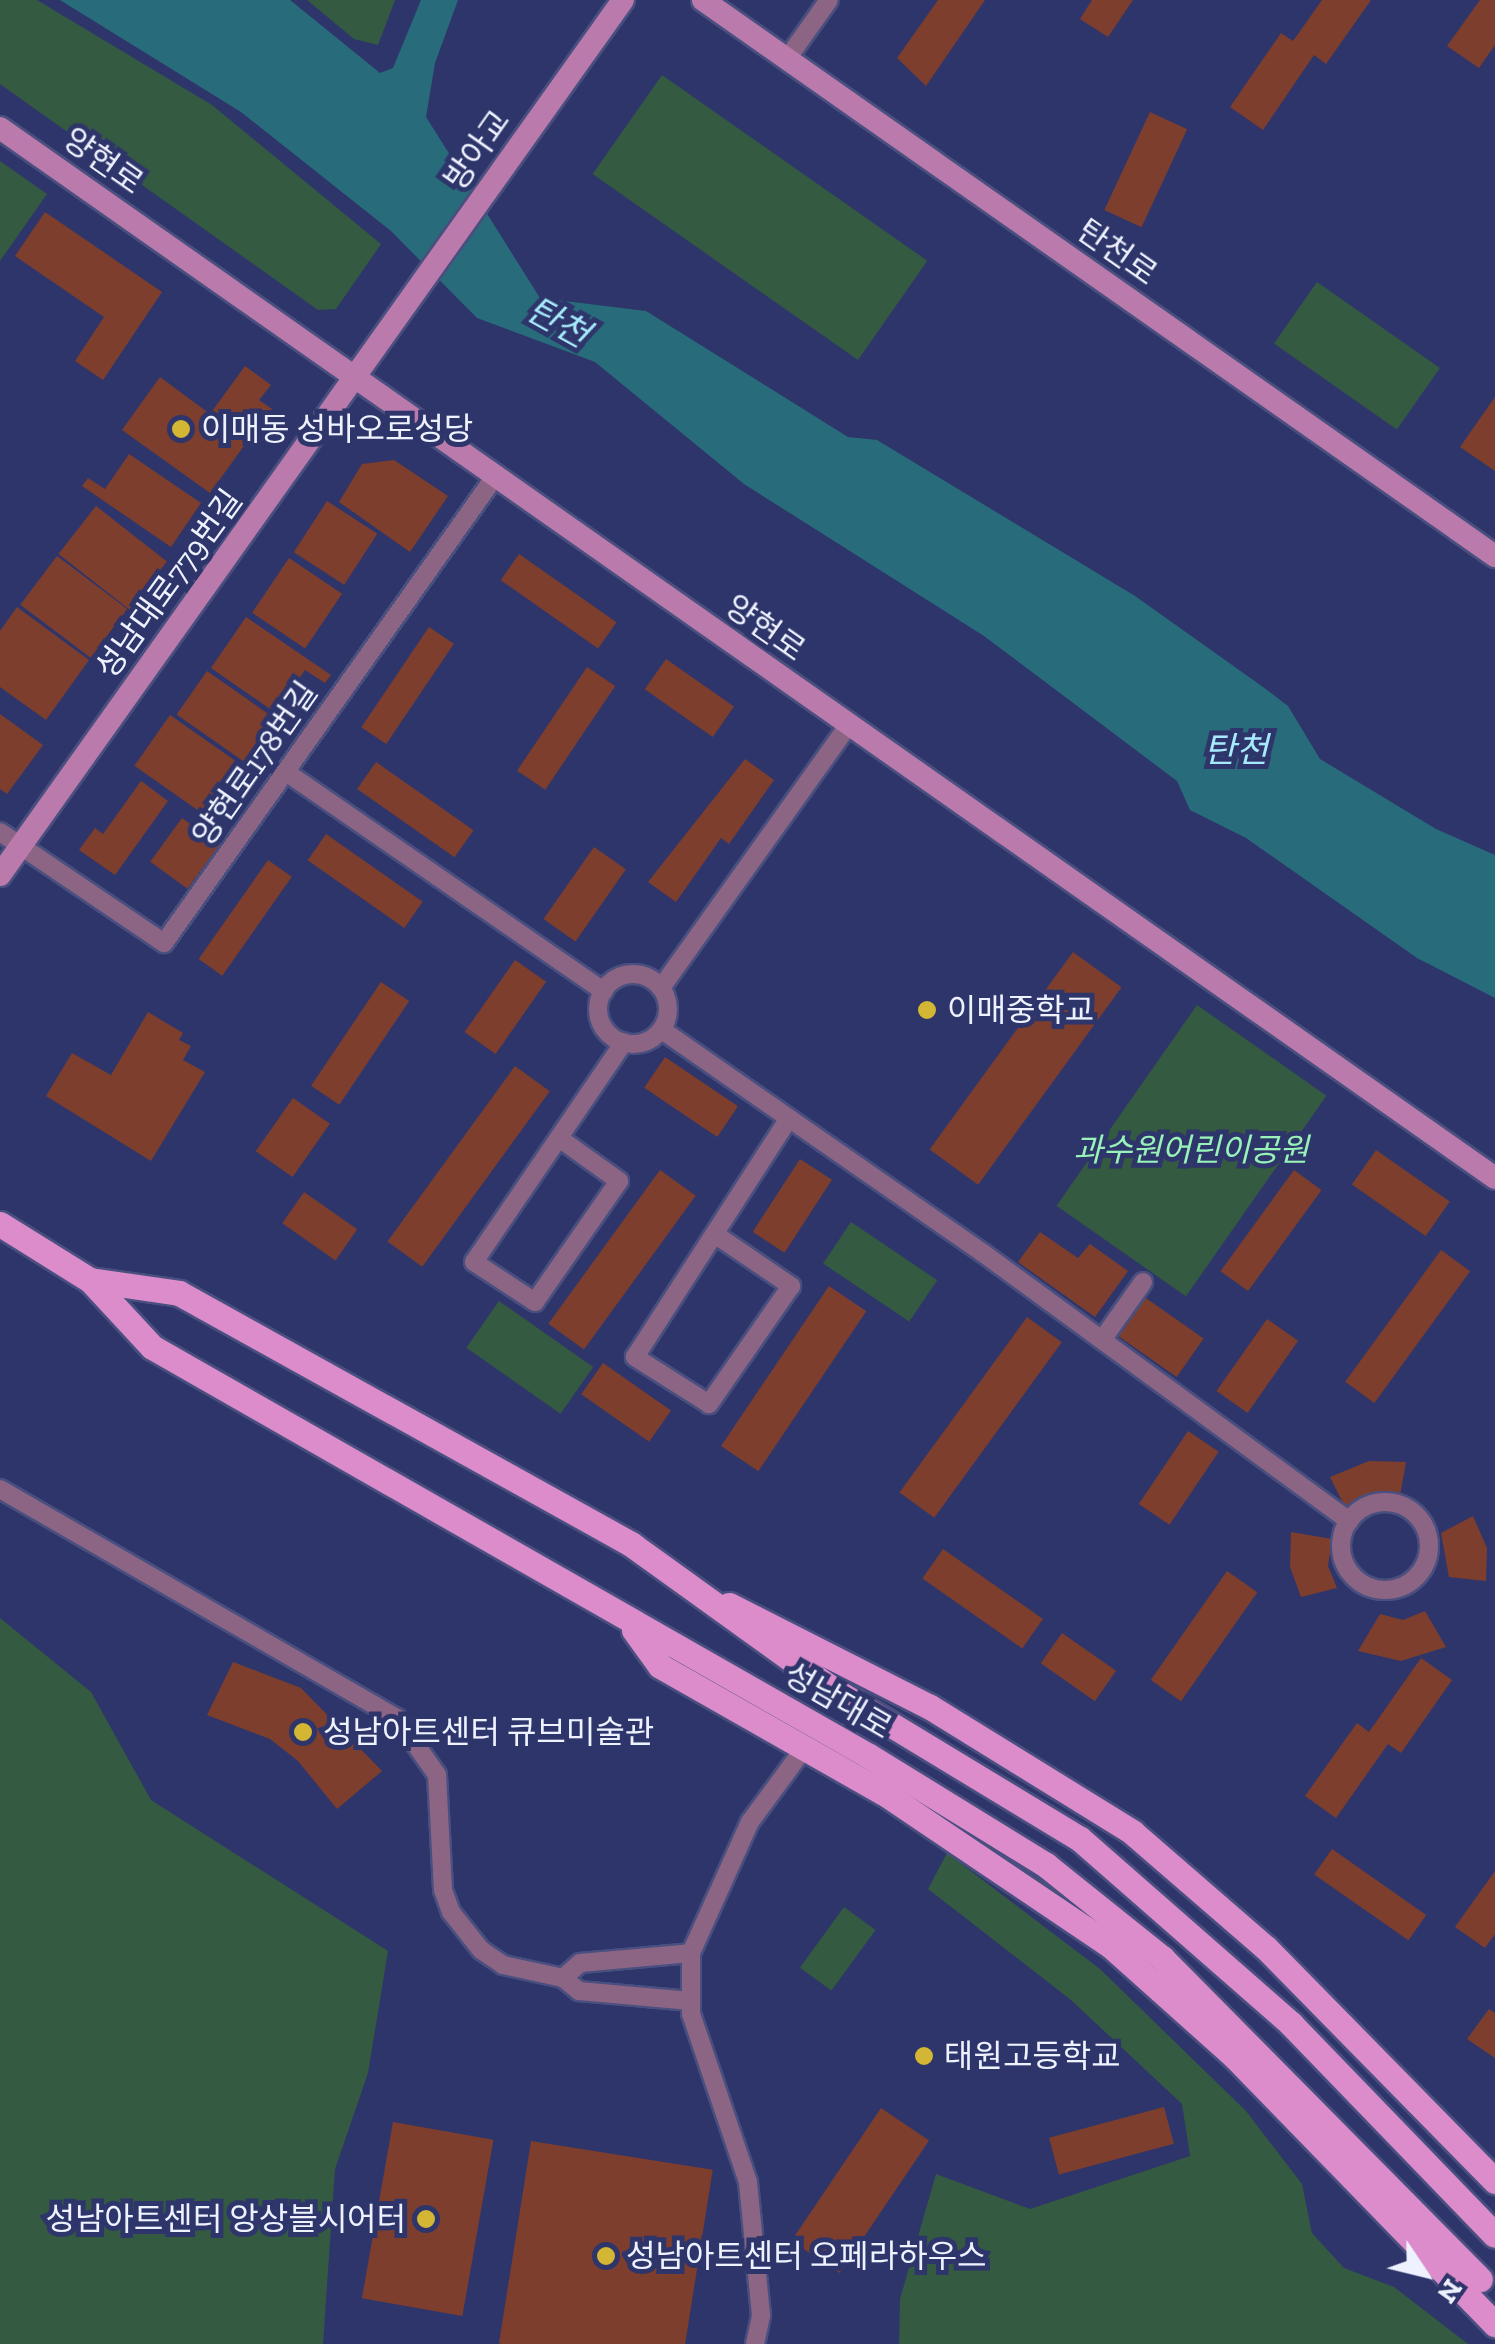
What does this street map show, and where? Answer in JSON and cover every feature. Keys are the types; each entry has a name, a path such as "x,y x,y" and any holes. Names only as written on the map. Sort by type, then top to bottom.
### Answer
{"main road":[{"name":"탄천로","path":"703,0 1495,556"},
{"name":"방아교","path":"390,330 620,4"},
{"name":"양현로","path":"0,128 1495,1178"},
{"name":"성남대로779번길","path":"0,875 390,330"},
{"name":"성남대로","path":"0,1224 90,1280 152,1347 628,1622 869,1756 1046,1865 1176,1972 1470,2287"},
{"name":"성남대로","path":"90,1280 179,1293 631,1544 830,1688 1080,1839 1291,2024 1495,2235"},
{"path":"692,1590 781,1627 930,1707 1132,1832 1266,1948 1495,2181"},
{"path":"628,1622 660,1666 805,1747 1068,1912 1235,2057 1470,2287 1495,2304"},
{"path":"1470,2287 1495,2324"}],"street":[{"path":"787,59 829,0"},
{"name":"양현로178번길","path":"21,847 164,943 494,478"},
{"path":"661,988 848,726"},
{"path":"286,772 604,991"},
{"path":"0,832 21,847"},
{"path":"632,974 661,988 668,1009 662,1030 642,1043 624,1042 602,1025 604,991 632,974"},
{"path":"662,1030 1102,1340 1348,1521"},
{"path":"559,1138 618,1181 535,1302 474,1262 624,1042"},
{"path":"716,1235 792,1286 709,1404 635,1357 790,1118"},
{"path":"1102,1340 1143,1282"},
{"path":"0,1489 397,1718 437,1775 437,1859 451,1912 503,1965 563,1978 579,1991 613,1998 691,2001"},
{"path":"1398,1502 1424,1526 1429,1541 1421,1570 1400,1587 1360,1582 1341,1548 1348,1521 1373,1504 1398,1502"},
{"path":"755,2344 762,2315 748,2182 718,2105 691,2001 691,1952 750,1822 805,1747"},
{"path":"563,1978 580,1963 691,1952"}],"green space":[{"path":"0,0 37,0 212,105 381,244 336,309 318,310 0,84"},
{"path":"307,0 395,0 378,45 354,39"},
{"path":"662,75 927,261 858,360 593,174"},
{"path":"0,161 47,194 0,261"},
{"path":"1317,282 1440,368 1397,429 1274,343"},
{"name":"과수원어린이공원","path":"1197,1005 1326,1096 1186,1296 1056,1206"},
{"path":"851,1222 937,1280 909,1322 823,1263"},
{"path":"499,1301 593,1367 561,1414 466,1348"},
{"path":"0,1618 91,1692 151,1800 388,1951 368,2073 335,2169 323,2344 0,2344"},
{"path":"947,1853 1100,1969 1246,2111 1302,2184 1312,2233 1344,2268 1394,2287 1468,2344 899,2344 900,2299 936,2174 1030,2209 1190,2156 1182,2104 1071,2000 928,1889"},
{"path":"844,1907 876,1930 831,1991 800,1968"}],"water":[{"name":"탄천","path":"60,0 290,0 380,73 393,68 421,0 458,0 435,63 426,117 540,298 646,311 848,437 877,440 1135,596 1263,687 1288,706 1320,759 1436,829 1495,855 1495,998 1417,958 1246,838 1190,810 1177,781 984,636 744,484 595,362 477,318 391,231 241,112"}],"building":[{"path":"938,0 985,0 926,86 897,58"},
{"path":"1092,0 1133,0 1108,37 1080,19"},
{"path":"1322,0 1371,0 1326,64 1314,55 1263,130 1230,107 1281,33 1293,41"},
{"path":"1480,0 1495,0 1495,45 1479,68 1447,46"},
{"path":"1150,112 1187,129 1142,227 1104,210"},
{"path":"45,212 162,292 103,380 75,361 104,317 15,256"},
{"name":"이매동 성바오로성당","path":"245,366 271,385 259,400 272,409 258,427 245,418 234,434 246,443 210,493 122,430 160,377 210,414"},
{"path":"1495,397 1495,471 1460,447"},
{"path":"129,454 201,503 171,547 82,486 88,478 105,489"},
{"path":"394,460 448,496 410,552 339,502 362,464"},
{"path":"327,501 377,534 344,585 294,552"},
{"path":"96,506 167,561 129,609 58,554"},
{"path":"519,554 616,622 598,648 501,580"},
{"path":"57,556 127,609 91,658 20,605"},
{"path":"289,558 342,594 305,649 252,613"},
{"path":"17,607 89,660 46,720 0,687 0,631"},
{"path":"246,617 331,675 325,683 305,670 276,713 211,668"},
{"path":"429,627 454,644 386,744 361,727"},
{"path":"666,659 734,707 713,737 645,689"},
{"path":"587,667 615,686 545,790 517,771"},
{"path":"207,671 277,720 246,763 177,714"},
{"path":"0,714 43,745 7,794 0,789"},
{"path":"170,715 246,768 211,819 134,766"},
{"path":"745,759 774,780 729,844 721,838 676,902 648,882"},
{"path":"376,762 473,830 455,857 357,789"},
{"path":"141,781 168,801 115,875 79,850 95,828 103,834"},
{"path":"182,818 219,845 187,889 150,862"},
{"path":"326,834 423,902 404,928 308,860"},
{"path":"594,847 626,869 575,941 544,919"},
{"path":"268,860 292,877 222,976 199,959"},
{"path":"1073,952 1122,987 978,1185 930,1149"},
{"path":"515,960 546,982 496,1054 465,1032"},
{"path":"381,982 409,1001 339,1105 311,1086"},
{"path":"148,1012 183,1033 179,1040 191,1046 183,1060 205,1072 151,1161 46,1096 72,1053 111,1075"},
{"path":"665,1057 738,1106 717,1137 644,1088"},
{"path":"515,1066 550,1091 422,1267 387,1242"},
{"path":"293,1098 330,1124 293,1177 256,1151"},
{"path":"1376,1150 1450,1202 1426,1236 1352,1184"},
{"path":"800,1159 832,1180 784,1253 753,1232"},
{"path":"660,1170 696,1196 584,1350 548,1324"},
{"path":"1294,1170 1322,1190 1248,1291 1221,1271"},
{"path":"304,1192 357,1229 335,1260 282,1223"},
{"path":"1040,1232 1078,1258 1090,1244 1128,1271 1095,1317 1018,1262"},
{"path":"1441,1250 1470,1271 1374,1403 1345,1382"},
{"path":"829,1286 866,1311 758,1471 721,1446"},
{"path":"1143,1296 1204,1338 1177,1377 1116,1335"},
{"path":"1027,1317 1062,1342 934,1518 899,1493"},
{"path":"1267,1319 1298,1341 1248,1413 1217,1391"},
{"path":"603,1363 671,1411 649,1442 581,1394"},
{"path":"1188,1431 1219,1452 1169,1525 1139,1504"},
{"path":"1369,1461 1406,1462 1400,1496 1376,1495 1346,1509 1330,1477"},
{"path":"1473,1516 1487,1548 1486,1581 1449,1577 1441,1533"},
{"path":"1291,1532 1332,1539 1328,1566 1337,1588 1301,1597 1290,1567"},
{"path":"943,1549 1043,1619 1022,1648 922,1578"},
{"path":"1227,1571 1257,1592 1181,1701 1151,1680"},
{"path":"1425,1611 1446,1647 1401,1661 1358,1651 1380,1614 1403,1620"},
{"path":"1062,1633 1116,1671 1095,1701 1041,1663"},
{"path":"1421,1658 1452,1680 1401,1753 1388,1744 1336,1818 1305,1796 1357,1723 1369,1732"},
{"name":"성남아트센터 큐브미술관","path":"233,1662 301,1688 382,1771 337,1809 298,1761 270,1739 207,1715"},
{"path":"1332,1849 1426,1915 1408,1940 1314,1874"},
{"path":"1495,1871 1495,1934 1485,1948 1455,1927"},
{"path":"1489,2009 1495,2013 1495,2058 1467,2039"},
{"path":"1164,2107 1174,2144 1059,2175 1049,2138"},
{"path":"881,2108 929,2140 840,2273 792,2241"},
{"name":"성남아트센터 앙상블시어터","path":"393,2122 493,2140 462,2316 362,2298"},
{"name":"성남아트센터 오페라하우스","path":"531,2141 713,2170 685,2344 499,2343"}],"place":[{"name":"이매동 성바오로성당","path":"181,429"},
{"name":"이매중학교","path":"927,1010"},
{"name":"성남아트센터 큐브미술관","path":"303,1732"},
{"name":"태원고등학교","path":"924,2056"},
{"name":"성남아트센터 앙상블시어터","path":"426,2219"},
{"name":"성남아트센터 오페라하우스","path":"606,2256"}]}
